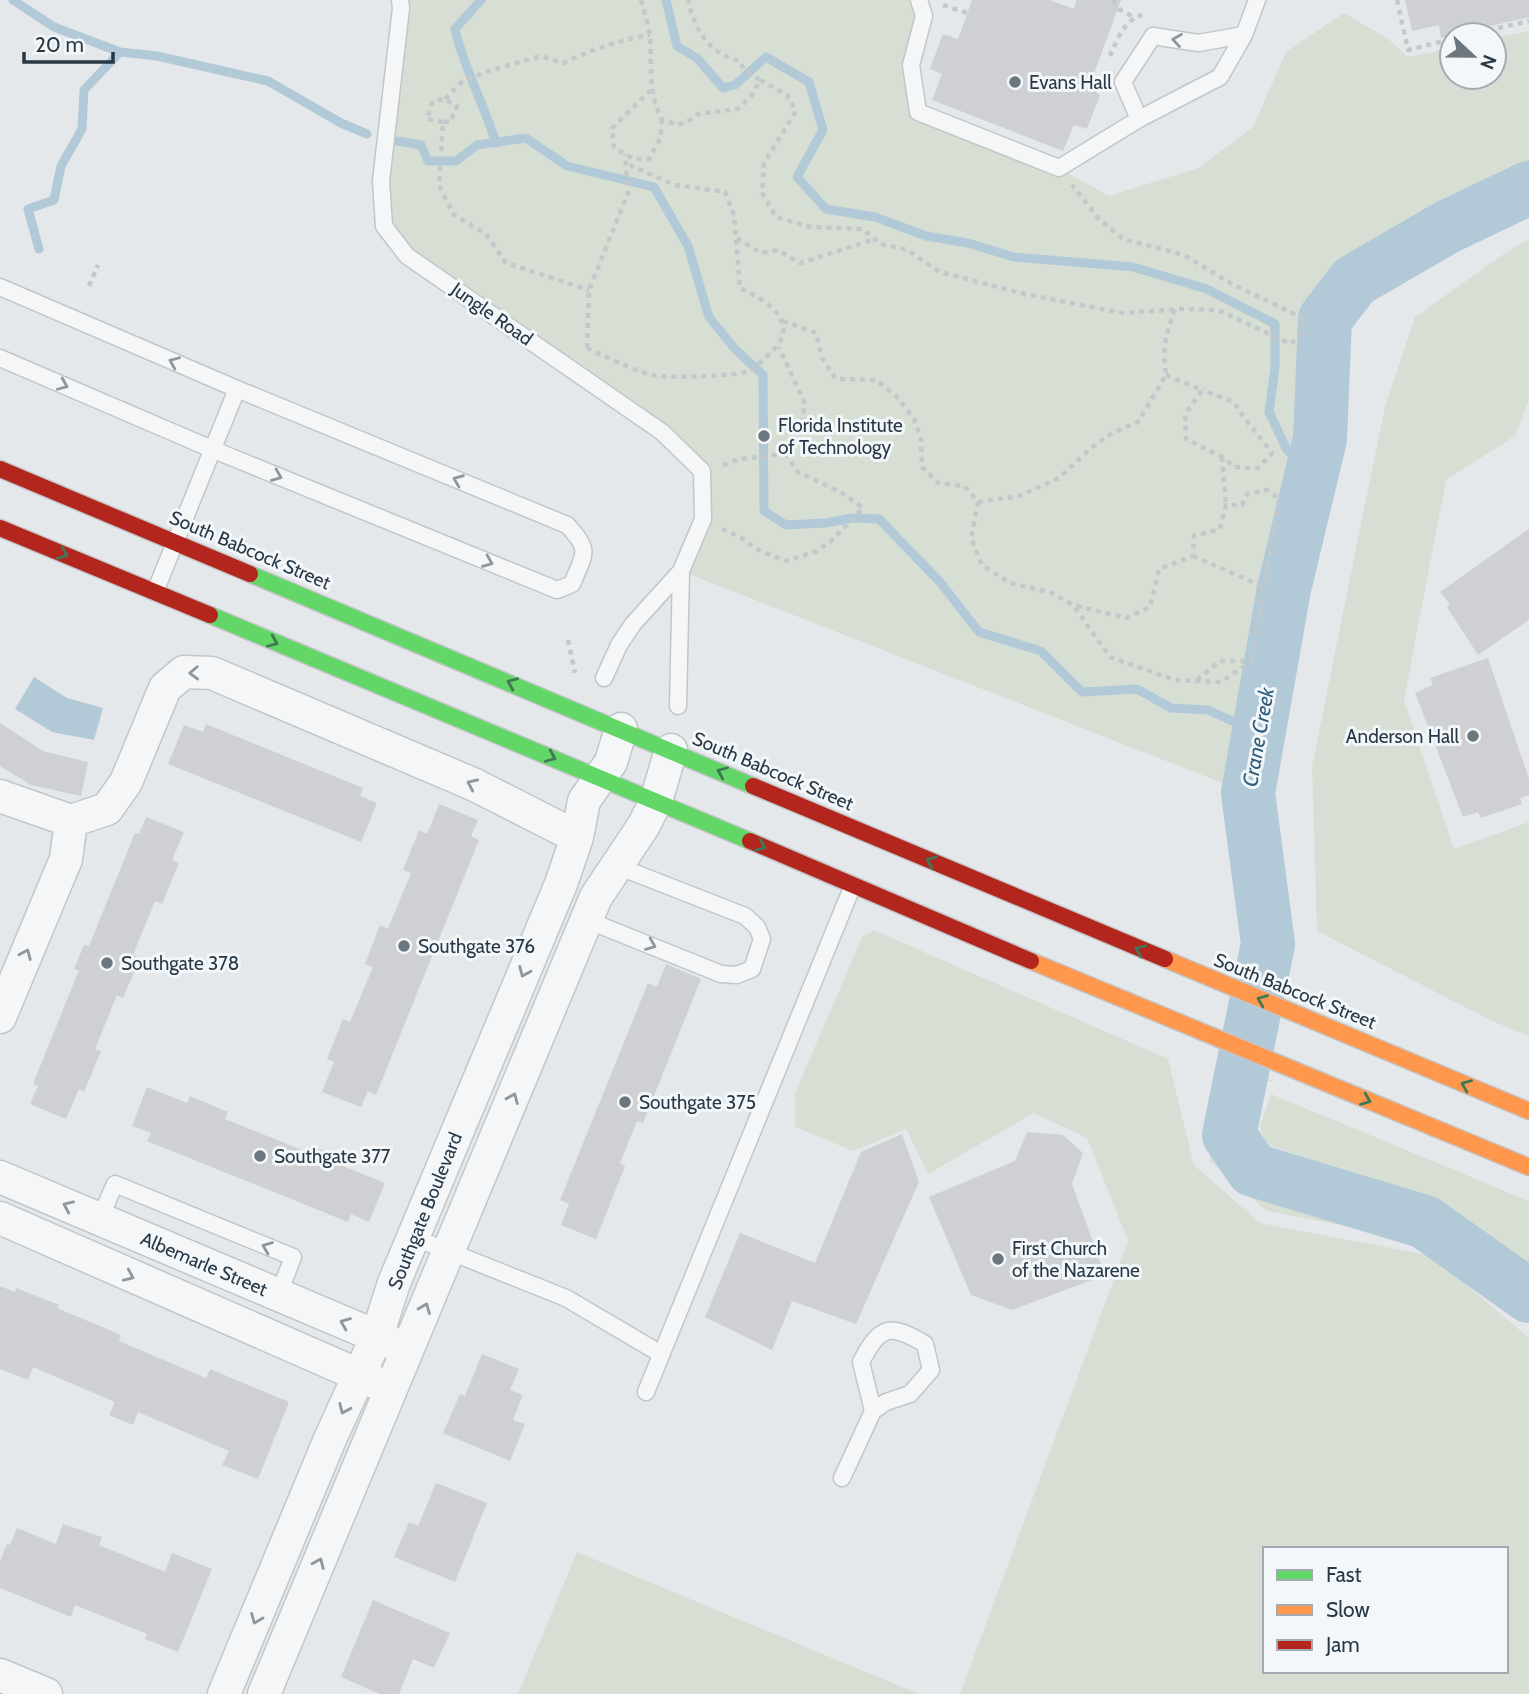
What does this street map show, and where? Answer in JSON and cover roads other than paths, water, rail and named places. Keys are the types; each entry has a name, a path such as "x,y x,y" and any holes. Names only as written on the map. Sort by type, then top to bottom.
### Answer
{"main road":[{"name":"South Babcock Street","path":"0,469 1529,1111"},
{"path":"0,528 656,801 1192,1029 1529,1167"}],"street":[{"path":"0,796 71,821 107,809 126,782 165,688 184,673 212,673 475,785 577,837"},
{"name":"Southgate Boulevard","path":"225,1694 330,1438 377,1336 394,1283 561,884 577,837 584,801 611,761 621,729"},
{"name":"Southgate Boulevard","path":"264,1694 596,897 644,825 656,801 671,750"},
{"path":"0,1017 66,859 71,821"},
{"name":"Albemarle Street","path":"0,1177 408,1349"},
{"name":"Albemarle Street","path":"0,1218 391,1389"},
{"path":"85,1256 99,1220"},
{"path":"263,1331 278,1296"},
{"path":"0,1675 46,1694"}],"lane":[{"name":"Jungle Road","path":"400,0 381,181 384,226 407,256 662,432 702,471 703,519 681,571"},
{"path":"927,1 911,65 918,112 1059,168 1139,119 1220,77 1244,34 1257,0"},
{"path":"1139,119 1123,82 1153,36 1198,43 1244,34"},
{"path":"0,287 237,389 567,525 583,541 584,554 572,584 557,590 214,450 0,358"},
{"path":"155,592 237,389"},
{"path":"604,678 619,645 633,624 681,571"},
{"path":"678,706 681,571"},
{"path":"587,920 721,974 737,975 752,969 762,939 757,927 745,916 617,866"},
{"path":"646,1392 853,885"},
{"path":"413,1237 566,1298 661,1354"},
{"path":"842,1478 873,1411 886,1402 911,1394 931,1370 925,1344 903,1331 882,1333 871,1343 862,1362 873,1411"}],"water":[{"path":"34,677 67,698 103,708 94,740 52,732 15,709"}],"waterway":[{"path":"13,0 54,27 120,52 157,56 268,81 341,123 367,134"},
{"path":"481,0 455,29 496,143"},
{"path":"666,0 677,46 697,58 723,88 735,85 766,57 809,82 823,130 797,177 826,209 875,217 926,236 968,243 1014,257 1133,267 1207,289 1275,324 1275,368 1269,412 1287,450 1310,474"},
{"path":"39,249 28,209 54,200 61,166 82,129 84,90 120,52"},
{"path":"397,141 421,145 428,161 456,161 477,145 526,138 567,166 654,187 688,246 709,317 735,349 763,375 764,511 786,525 853,518 879,519 940,582 979,632 1041,651 1082,692 1137,689 1171,708 1208,710 1232,721 1262,711"},
{"name":"Crane Creek","path":"1529,188 1447,227 1354,281 1325,319 1320,439 1284,589 1248,793 1268,944 1229,1135 1253,1170 1425,1222 1529,1296"}],"place":[{"name":"Evans Hall","path":"1015,82"},
{"name":"Florida Institute of Technology","path":"764,436"},
{"name":"Anderson Hall","path":"1473,736"},
{"name":"Southgate 376","path":"404,946"},
{"name":"Southgate 378","path":"107,963"},
{"name":"Southgate 375","path":"625,1102"},
{"name":"Southgate 377","path":"260,1156"},
{"name":"First Church of the Nazarene","path":"998,1259"}]}
